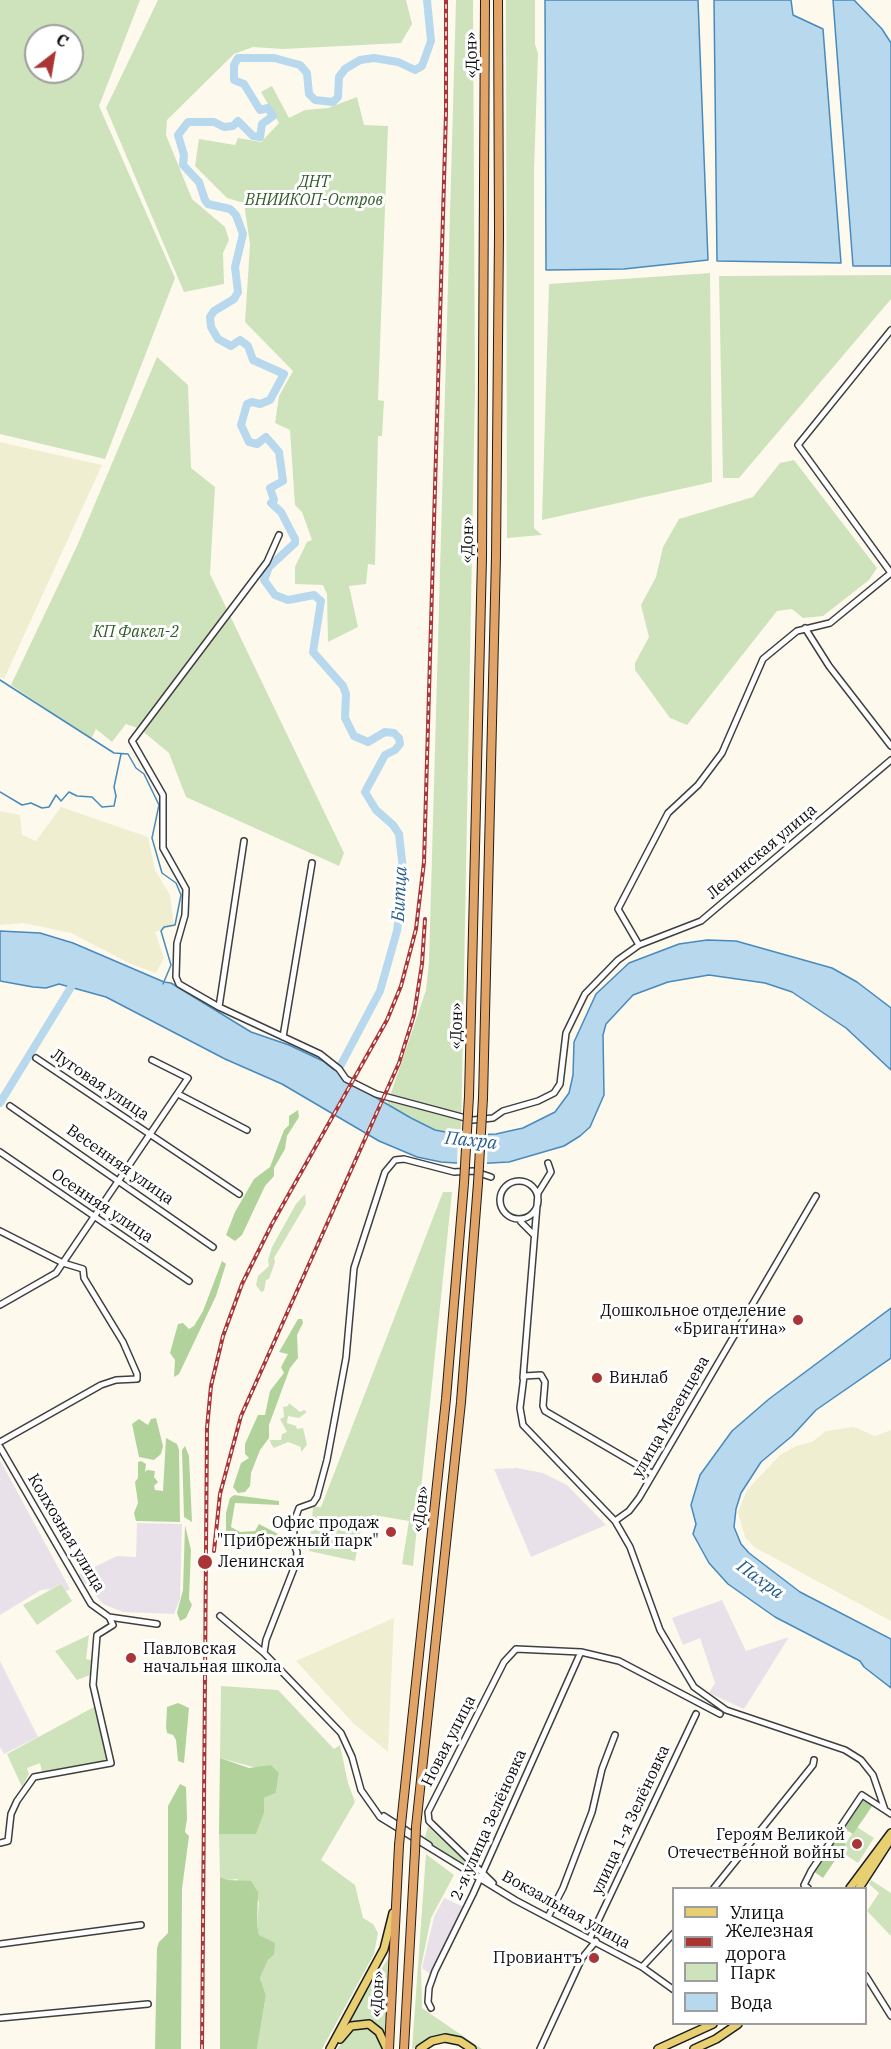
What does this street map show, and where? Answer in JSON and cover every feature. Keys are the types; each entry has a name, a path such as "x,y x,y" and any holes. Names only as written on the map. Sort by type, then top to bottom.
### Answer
{"highway":[{"name":"«Дон»","path":"388,2049 399,1845 446,1399 469,1096 483,443 485,0"},
{"name":"«Дон»","path":"404,2049 416,1827 461,1402 483,1098 496,556 500,211 498,0"}],"main road":[{"path":"851,1887 891,1833"},
{"path":"860,1887 891,1838"},
{"path":"332,2049 384,1948 396,1902"},
{"path":"332,2049 347,2030 362,2023 379,2032 388,2049"},
{"path":"694,2049 716,2039 737,2025"},
{"path":"658,2049 700,2028"},
{"path":"420,2049 432,2041 445,2038 460,2041 472,2049"},
{"path":"708,2049 716,2039"}],"street":[{"path":"639,945 618,909 668,813 698,785 722,753 763,659 784,641 805,628 830,622 891,573 798,446 891,330"},
{"name":"Ленинская улица","path":"279,535 267,562 132,741 163,795 163,848 186,889 185,915 177,943 176,977 179,984 219,1007 320,1054 339,1069 346,1079 376,1094 473,1119 492,1118 554,1092 563,1078 562,1053 566,1033 585,994 618,960 639,945 701,921 891,760"},
{"path":"805,628 829,666 891,746"},
{"path":"219,1007 244,841"},
{"path":"283,1037 312,863"},
{"name":"Луговая улица","path":"36,1058 239,1194"},
{"path":"152,1060 188,1078 178,1094 247,1130"},
{"name":"Луговая улица","path":"0,1305 56,1273 178,1094"},
{"name":"Весенняя улица","path":"10,1106 213,1247"},
{"name":"Осенняя улица","path":"0,1152 189,1281"},
{"path":"264,1653 266,1640 296,1563 297,1552 293,1542 295,1519 299,1508 314,1503 327,1460 346,1358 354,1268 385,1172 395,1160 404,1159 454,1172 473,1171 491,1177"},
{"path":"548,1163 551,1172 538,1193 534,1236 520,1414 525,1429 615,1521 630,1547 660,1630 694,1687 726,1710 845,1750 861,1760 873,1775 885,1810"},
{"path":"534,1236 521,1221 509,1218 503,1210 501,1198 510,1182 519,1179 528,1181 545,1179"},
{"path":"521,1221 528,1219 537,1203 536,1190 528,1181"},
{"name":"улица Мезенцева","path":"615,1521 632,1507 653,1474 816,1196"},
{"path":"0,1231 63,1263 83,1269 84,1278 123,1342 137,1374 137,1379 116,1380 101,1385 0,1442"},
{"path":"523,1380 527,1374 541,1375 545,1382 544,1409 653,1474"},
{"name":"Колхозная улица","path":"0,1447 91,1604 109,1617"},
{"path":"220,1616 264,1653"},
{"path":"109,1617 157,1624"},
{"path":"0,1843 8,1842 11,1814 33,1777 111,1763 93,1685 98,1635 113,1625 109,1617"},
{"name":"Новая улица","path":"498,1888 481,1875 429,1821 428,1812 506,1659 516,1649 580,1653 619,1661 720,1714"},
{"name":"Вокзальная улица","path":"264,1653 341,1733 348,1747 360,1790 368,1804 443,1856 481,1875"},
{"name":"2-я улица Зелёновка","path":"431,2008 428,2002 429,1988 435,1971 481,1875 580,1653"},
{"name":"улица 1-я Зелёновка","path":"540,2049 582,1958 593,1940 696,1714"},
{"path":"548,1917 563,1888 592,1812 602,1769 615,1735"},
{"path":"715,1887 813,1765 814,1760"},
{"path":"807,1887 804,1885 810,1871 862,1795 891,1814"},
{"name":"Вокзальная улица","path":"498,1888 642,1966 672,1988"},
{"path":"0,1944 141,1925"},
{"path":"642,1966 672,1935"},
{"path":"867,1978 891,2016"},
{"path":"0,2018 148,2004"}],"shaded area":[{"path":"0,442 102,465 4,679 0,677"},
{"path":"61,807 148,837 155,870 170,895 174,926 155,932 164,958 156,973 131,964 71,933 23,923 0,925 0,811 20,815 22,835 36,841"},
{"path":"854,1427 875,1436 891,1430 891,1621 754,1547 745,1537 738,1512 747,1490 780,1455 796,1446 812,1442 826,1431"},
{"path":"0,1460 70,1589 65,1592 61,1584 51,1589 41,1590 0,1615"},
{"path":"517,1468 543,1473 567,1485 606,1525 531,1557 494,1469"},
{"path":"137,1523 182,1524 180,1599 174,1614 123,1612 103,1604 78,1575 117,1556 136,1557"},
{"path":"722,1600 746,1651 789,1637 744,1709 709,1693 715,1683 700,1638 683,1645 672,1618"},
{"path":"394,1618 388,1752 353,1723 296,1661"},
{"path":"0,1661 38,1737 4,1754 0,1747"},
{"path":"444,1898 464,1907 430,1974 422,1968 434,1917"}],"green space":[{"path":"0,0 140,0 99,106 175,278 105,459 0,434"},
{"path":"158,0 406,0 412,24 401,43 283,49 253,47 234,54 167,120 166,135 192,199 225,227 229,240 223,253 224,284 184,292 106,108"},
{"path":"456,0 473,0 475,391 461,1135 435,1130 387,1105 426,990 429,962"},
{"path":"506,0 535,0 535,44 538,54 534,170 534,528 542,535 507,538"},
{"name":"ДНТ ВНИИКОП-Остров","path":"272,86 289,118 305,110 328,108 357,97 364,125 388,126 378,400 384,401 382,436 378,436 375,565 368,564 366,584 349,586 358,627 328,642 327,594 323,585 295,584 295,567 307,542 312,540 302,512 295,505 290,430 275,423 279,396 293,371 245,322 250,245 244,203 227,198 195,166 199,139 235,145 238,138 261,142 279,123 261,92"},
{"path":"710,273 712,482 542,520 549,284"},
{"path":"891,275 891,299 739,478 723,478 719,276"},
{"name":"КП Факел-2","path":"157,357 188,385 191,468 215,487 210,574 344,853 339,866 186,797 169,753 140,729 126,724 112,742 96,729 91,739 11,685 77,546"},
{"path":"794,460 877,568 869,580 823,616 803,618 792,609 777,611 687,725 670,718 635,670 635,663 649,637 641,605 656,577 663,547 679,519 753,497 780,463"},
{"path":"298,1110 299,1117 287,1136 285,1149 274,1168 274,1176 265,1186 242,1235 235,1241 226,1235 235,1212 254,1179 270,1167 284,1130 289,1125 289,1116"},
{"path":"443,1192 452,1192 413,1566 402,1564 409,1521 373,1515 362,1523 355,1561 309,1551 313,1507 321,1507"},
{"path":"305,1194 306,1204 274,1258 275,1262 269,1279 266,1280 264,1291 261,1292 256,1285 258,1276 269,1266 268,1260 272,1247 296,1204"},
{"path":"222,1261 226,1264 216,1296 179,1374 174,1377 175,1360 170,1353 178,1324 183,1323 189,1329 194,1326 203,1311"},
{"path":"298,1319 302,1319 303,1323 297,1335 298,1358 290,1368 269,1425 269,1438 260,1450 251,1473 250,1486 245,1492 238,1493 233,1487 241,1463 249,1458 245,1454 245,1444 258,1415 265,1415 270,1391 284,1373 281,1367 288,1354 279,1352"},
{"path":"289,1403 300,1412 304,1410 307,1412 299,1418 288,1416 287,1423 296,1426 297,1429 303,1428 307,1445 301,1452 301,1447 288,1442 274,1448 270,1440 281,1440 282,1434 287,1432 280,1419 284,1417 283,1407 288,1406"},
{"path":"156,1418 163,1446 161,1454 154,1460 139,1457 132,1424 139,1419 148,1425 151,1419"},
{"path":"166,1438 177,1444 179,1450 180,1522 136,1521 134,1513 138,1503 135,1482 138,1478 138,1462 146,1464 145,1472 155,1471 154,1477 158,1482 154,1486 155,1490 163,1491"},
{"path":"185,1446 189,1456 192,1522 184,1517 182,1450"},
{"path":"234,1495 279,1501 279,1505 235,1503 231,1527 240,1532 255,1531 259,1524 280,1535 281,1539 267,1538 260,1533 258,1536 226,1535 226,1513 230,1498"},
{"path":"185,1525 191,1550 189,1599 192,1605 186,1618 180,1621 177,1613 183,1590"},
{"path":"61,1584 72,1601 37,1625 23,1605"},
{"path":"89,1635 86,1659 91,1660 90,1675 77,1680 55,1651"},
{"path":"221,1686 278,1690 334,1749 340,1745 348,1783 355,1802 321,1860 355,1885 363,1918 373,1924 378,1933 374,1954 322,2049 257,2049 266,1995 260,1978 268,1960 274,1955 259,1935 257,1924 259,1902 237,1879 228,1880 220,1877 219,1834 256,1833 264,1813 264,1798 276,1793 279,1774 220,1758"},
{"path":"178,1703 189,1708 184,1763 178,1761 176,1740 173,1735 167,1733 166,1727 167,1707"},
{"path":"94,1707 107,1760 42,1772 40,1763 27,1768 29,1774 22,1787 7,1754"},
{"path":"220,1758 249,1768 271,1765 279,1773 276,1793 264,1798 264,1813 256,1834 219,1834"},
{"path":"180,1784 186,1787 185,1832 189,1836 182,1889 181,2049 155,2049 157,1948 159,1942 168,1933 168,1806"},
{"path":"862,1798 873,1805 853,1834 848,1831 842,1841 846,1844 823,1878 813,1871"},
{"path":"428,1827 475,1870 424,1840"},
{"path":"857,1827 874,1838 858,1863 840,1851"},
{"path":"426,1854 454,1875 431,1918 421,1967 422,2008 482,2049 475,2049 453,2036 412,2049"},
{"path":"220,1877 228,1880 251,1881 258,1892 259,1935 275,1943 274,1955 268,1960 260,1978 266,1995 257,2049 220,2049"},
{"path":"871,1880 891,1893 891,1936 867,1911 879,1893 869,1884"},
{"path":"389,1957 385,2034 377,2025 366,2020 346,2024"},
{"path":"364,2025 381,2037 382,2049 337,2049 352,2028"}],"water":[{"path":"545,0 698,0 708,260 624,269 546,270"},
{"path":"714,0 791,0 793,15 823,29 841,263 717,261"},
{"path":"833,0 854,0 882,29 891,43 891,266 853,266"},
{"name":"Пахра","path":"0,931 40,933 73,943 171,983 251,1032 289,1045 323,1061 349,1082 411,1118 435,1130 461,1135 496,1134 523,1128 555,1112 569,1093 573,1075 574,1042 596,994 629,963 679,944 707,940 736,941 832,968 857,982 891,1008 891,1070 846,1028 792,992 765,983 709,975 668,982 633,995 606,1024 603,1035 604,1095 590,1127 580,1136 564,1146 509,1162 472,1164 441,1162 417,1157 379,1141 282,1084 225,1059 106,997 59,984 46,988 0,981"},
{"name":"Пахра","path":"891,1308 891,1358 816,1410 792,1436 761,1462 741,1493 734,1527 741,1544 749,1553 800,1592 891,1639 891,1688 864,1667 860,1661 775,1617 728,1584 709,1563 693,1534 696,1524 691,1505 700,1475 732,1431 769,1399"}],"pier":[{"path":"458,1131 488,1131 487,1165 457,1166"}],"waterway":[{"name":"Битца","path":"336,1074 380,991 397,931 404,878 399,834 393,825 376,810 365,792 385,755 395,750 400,744 399,738 394,733 385,732 368,742 354,736 345,718 346,694 343,686 313,652 321,601 314,595 288,600 275,595 264,580 269,567 295,543 295,539 281,512 271,503 274,500 270,488 283,481 279,452 266,437 257,444 249,442 241,425 247,404 252,402 260,404 270,400 284,374 253,360 248,346 240,340 231,346 218,339 211,327 210,317 214,311 234,299 238,292 235,267 243,234 236,215 230,209 208,204 205,200 199,182 183,165 184,155 178,135 188,122 214,122 224,127 233,126 238,121 253,136 260,137 262,124 273,116 268,108 260,110 244,84 234,80 234,65 238,58 274,58 300,65 307,73 309,94 315,100 333,102 338,97 339,77 345,69 360,60 374,58 398,62 415,70 422,66 431,41 427,0"},
{"path":"0,680 114,753 128,754 136,768 144,774 159,805 152,838 162,873 176,883 181,895 175,925 164,927 161,931 171,965 163,984"},
{"path":"0,792 22,805 31,803 42,808 49,807 56,795 61,801 69,792 77,796 92,797 102,807 114,806 116,796 114,787 121,754"},
{"path":"0,1103 76,979"}],"railway":[{"path":"202,2049 207,1428 211,1386 223,1336 242,1284 272,1224 387,1020 401,986 416,929 424,862 446,113 446,0"},
{"path":"214,1551 220,1494 241,1416 399,1063 414,1015 422,964 425,919"}],"place":[{"name":"Дошкольное отделение «Бригантина»","path":"798,1320"},
{"name":"Винлаб","path":"597,1378"},
{"name":"Офис продаж \"Прибрежный парк\"","path":"391,1532"},
{"name":"Ленинская","path":"205,1562"},
{"name":"Павловская начальная школа","path":"131,1658"},
{"name":"Героям Великой Отечественной войны","path":"857,1844"},
{"name":"Провиантъ","path":"594,1958"}]}
